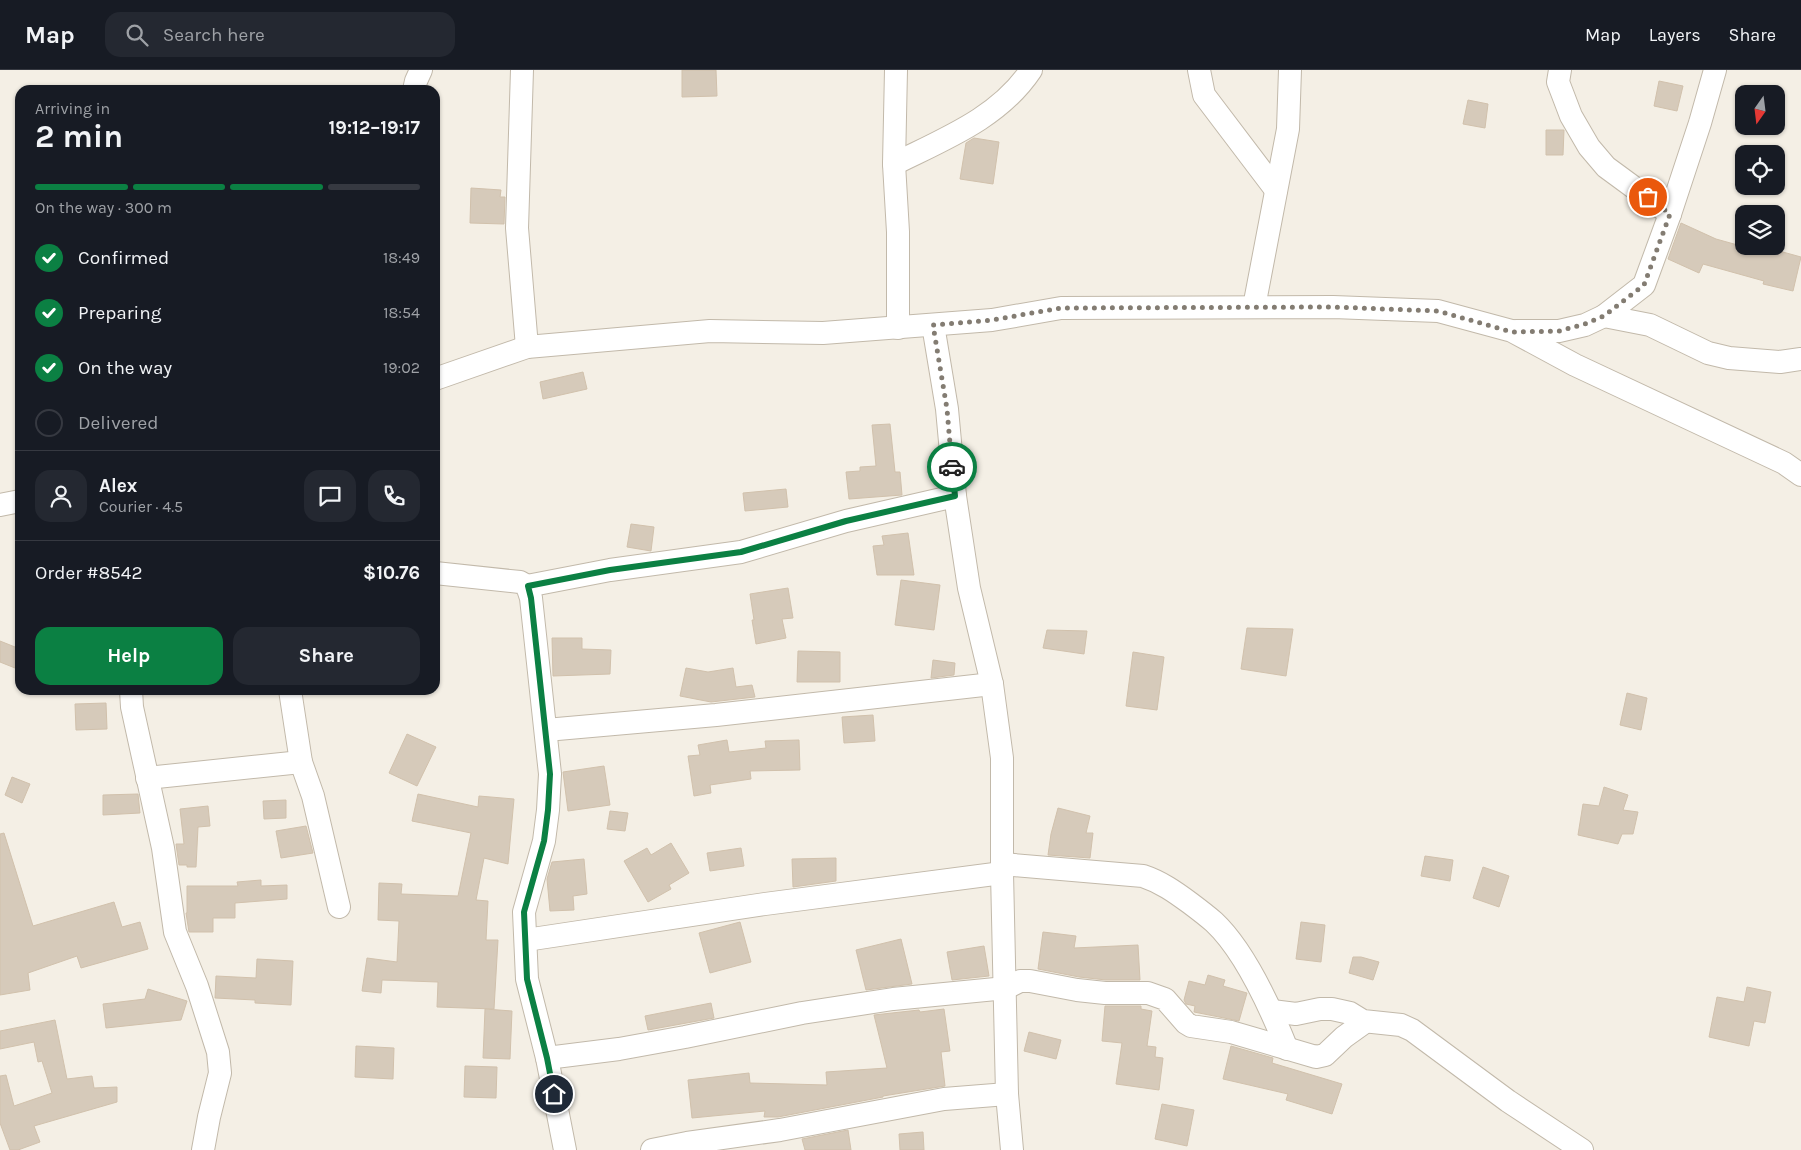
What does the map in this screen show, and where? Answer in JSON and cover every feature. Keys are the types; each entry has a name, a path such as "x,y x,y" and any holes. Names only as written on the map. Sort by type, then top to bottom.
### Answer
{"street":[{"path":"415,85 421,70"},
{"path":"522,70 517,228 526,347"},
{"path":"896,70 894,164 898,232 898,328"},
{"path":"894,164 978,121 1003,102 1031,70"},
{"path":"1199,70 1204,95 1276,190"},
{"path":"1254,307 1288,129 1290,70"},
{"path":"1560,70 1558,82 1571,116 1590,147 1606,166 1670,214"},
{"path":"1512,332 1559,331 1585,324 1604,316 1644,285 1670,214 1715,70"},
{"path":"440,377 526,347 710,330 823,333 992,320 1061,308 1333,307 1438,311 1512,332 1575,365 1784,463 1801,475"},
{"path":"1604,316 1650,325 1708,353 1729,358 1780,362 1801,360"},
{"path":"933,325 947,409 955,496 969,588 992,684 1002,758 1002,869 1007,1094 1012,1150"},
{"path":"440,573 513,580 528,586 610,570 741,552 846,521 955,496"},
{"path":"0,505 15,502"},
{"path":"528,586 531,598 550,774 544,841 524,912 527,979 547,1058 560,1149"},
{"path":"546,730 716,715 992,684"},
{"path":"131,695 132,707 163,848 176,932 197,986 218,1052 220,1073 203,1150"},
{"path":"291,695 301,762 313,796 339,907"},
{"path":"147,778 301,762"},
{"path":"526,940 1002,869 1143,876 1156,880 1178,893 1215,923 1236,947 1272,1011 1287,1049"},
{"path":"547,1058 619,1049 802,1013 1006,988 1020,981 1096,992 1148,992 1165,999 1186,1023 1191,1026 1231,1032 1316,1057 1322,1057 1365,1022"},
{"path":"1272,1011 1296,1014 1320,1009 1332,1009 1350,1013 1365,1022 1396,1024 1412,1030 1508,1101 1580,1150"},
{"path":"652,1150 687,1143 780,1130 944,1099 1007,1094"}],"building":[{"path":"682,70 716,70 717,96 682,97"},
{"path":"1659,81 1683,86 1677,111 1654,106"},
{"path":"1468,100 1488,104 1485,128 1463,124"},
{"path":"1546,130 1564,130 1563,155 1546,155"},
{"path":"974,138 999,142 993,184 960,179 966,143"},
{"path":"471,188 501,190 500,197 505,197 504,224 470,223"},
{"path":"1681,223 1716,239 1735,244 1735,255 1785,255 1785,253 1801,257 1793,291 1763,284 1764,281 1703,264 1699,273 1668,259"},
{"path":"583,372 587,389 543,399 540,382"},
{"path":"890,424 895,472 900,472 902,495 849,499 846,472 860,471 860,467 876,466 872,425"},
{"path":"786,489 788,507 745,511 743,493"},
{"path":"631,524 654,527 651,551 627,547"},
{"path":"908,533 914,575 877,575 873,546 884,545 882,536"},
{"path":"901,580 940,585 934,630 895,625"},
{"path":"788,588 793,618 782,619 786,638 756,644 750,594"},
{"path":"1247,628 1293,629 1286,676 1241,669"},
{"path":"1047,630 1087,631 1084,654 1043,648"},
{"path":"552,638 582,638 582,649 611,650 610,674 553,676"},
{"path":"0,641 15,647 15,668 0,662"},
{"path":"798,651 840,652 840,682 797,682"},
{"path":"1133,652 1164,657 1157,710 1126,706"},
{"path":"933,660 955,663 954,675 931,678"},
{"path":"686,668 708,672 733,668 736,687 752,685 755,697 711,702 680,696"},
{"path":"1627,693 1647,698 1641,730 1620,725"},
{"path":"106,703 107,729 76,730 75,704"},
{"path":"873,715 875,741 844,743 842,717"},
{"path":"407,734 436,747 417,786 389,773"},
{"path":"727,740 729,752 766,748 765,741 799,740 800,770 750,771 751,779 710,785 711,793 694,796 688,756 700,755 698,745"},
{"path":"604,766 610,805 568,811 563,772"},
{"path":"12,777 30,784 22,803 5,795"},
{"path":"1604,787 1628,795 1623,810 1638,812 1633,834 1622,834 1618,844 1578,835 1583,804 1599,806"},
{"path":"138,794 140,813 103,815 103,795"},
{"path":"418,794 478,807 479,796 514,799 508,864 484,858 476,900 488,901 486,940 498,940 494,1009 437,1007 438,982 382,980 381,993 362,991 367,958 397,962 399,921 378,920 379,883 402,884 401,894 458,896 471,833 412,821"},
{"path":"286,800 286,818 264,819 263,801"},
{"path":"208,806 210,826 198,827 196,867 179,865 176,844 184,844 180,809"},
{"path":"1058,808 1090,816 1086,833 1093,833 1090,858 1048,855"},
{"path":"610,811 628,813 625,831 607,829"},
{"path":"306,826 313,853 281,858 276,831"},
{"path":"4,833 33,926 114,902 122,927 140,922 148,949 81,968 77,956 28,973 30,990 0,995 0,834"},
{"path":"671,843 689,873 669,885 671,889 648,902 624,861 647,848 651,855"},
{"path":"741,848 744,866 710,871 707,853"},
{"path":"1425,856 1453,860 1450,881 1421,876"},
{"path":"836,858 836,881 793,887 792,859"},
{"path":"584,859 587,894 573,896 574,910 550,911 547,879 552,862"},
{"path":"1483,867 1509,876 1499,907 1473,898"},
{"path":"261,880 261,886 287,885 287,899 235,903 235,918 213,918 213,932 189,932 186,913 187,886 238,886 237,882"},
{"path":"740,922 751,962 710,973 699,933"},
{"path":"1301,922 1325,925 1321,962 1296,959"},
{"path":"1043,932 1076,936 1074,948 1138,945 1140,980 1106,980 1038,969"},
{"path":"901,939 912,984 866,990 856,950"},
{"path":"984,946 989,976 952,980 947,952"},
{"path":"1353,957 1361,957 1379,962 1373,980 1349,973"},
{"path":"257,959 293,961 291,1005 255,1003 255,1000 215,998 216,976 256,978"},
{"path":"1208,975 1225,980 1223,986 1247,993 1239,1021 1194,1012 1195,1006 1186,1004 1184,1000 1189,981 1205,985"},
{"path":"1747,987 1771,992 1765,1023 1754,1021 1749,1046 1709,1037 1717,997 1744,1002"},
{"path":"148,989 187,1001 181,1020 106,1028 103,1004 145,999"},
{"path":"711,1003 714,1018 648,1030 645,1016"},
{"path":"1105,1006 1141,1006 1141,1009 1152,1011 1147,1046 1156,1047 1155,1057 1163,1058 1159,1090 1116,1084 1122,1043 1102,1041"},
{"path":"485,1009 512,1011 510,1059 483,1058"},
{"path":"944,1009 950,1051 941,1052 945,1086 778,1117 764,1117 765,1111 692,1118 688,1080 749,1073 750,1083 827,1085 826,1072 887,1068 874,1015"},
{"path":"55,1020 67,1079 92,1076 94,1088 117,1087 117,1102 34,1126 40,1142 18,1150 10,1150 0,1123 0,1076 6,1075 14,1106 52,1093 42,1061 38,1062 34,1042 0,1049 0,1031"},
{"path":"1029,1032 1061,1040 1056,1059 1024,1051"},
{"path":"356,1046 394,1048 393,1079 355,1077"},
{"path":"1231,1046 1273,1058 1272,1063 1342,1084 1332,1114 1286,1100 1288,1094 1223,1079"},
{"path":"465,1066 497,1067 496,1098 464,1097"},
{"path":"1162,1104 1194,1110 1187,1146 1155,1139"},
{"path":"848,1130 851,1150 805,1150 802,1139"},
{"path":"923,1132 924,1150 900,1150 899,1134"}],"way so far":[{"path":"952,467 947,409 933,325 992,320 1061,308 1333,307 1438,311 1512,332 1559,331 1585,324 1604,316 1644,285 1670,214 1648,197"}],"route":[{"path":"554,1094 527,979 524,912 544,841 550,774 531,598 528,586 610,570 741,552 846,521 955,496 952,467"}]}
